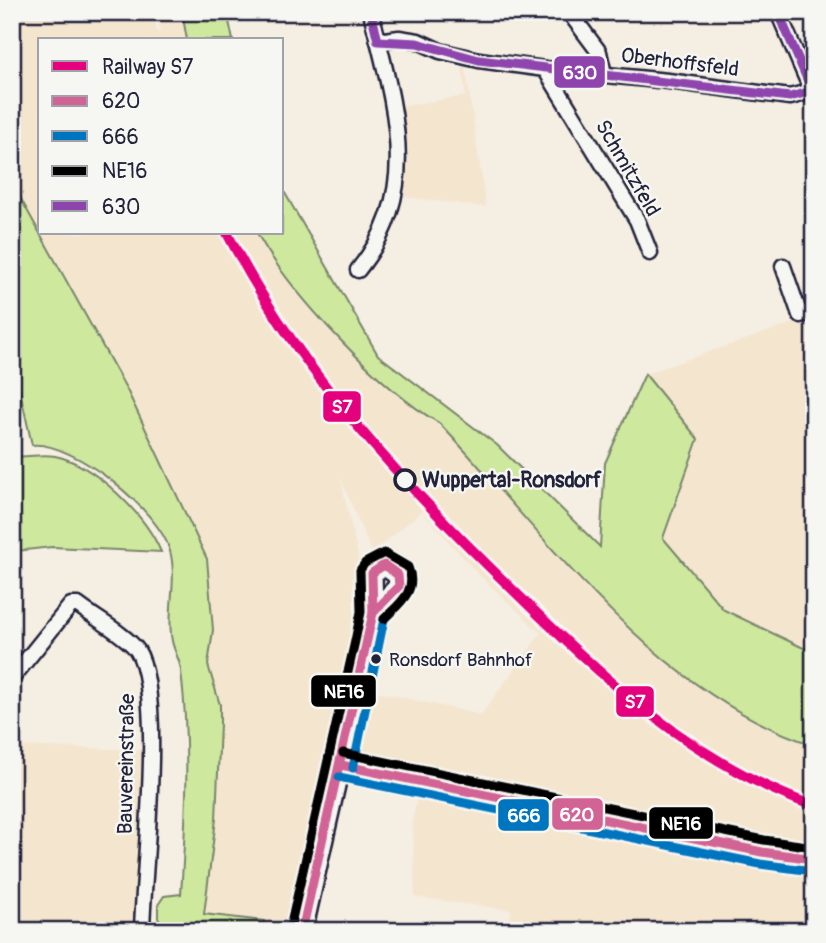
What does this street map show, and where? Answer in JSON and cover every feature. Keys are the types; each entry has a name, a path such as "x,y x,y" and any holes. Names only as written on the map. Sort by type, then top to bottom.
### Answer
{"street":[{"path":"358,270 376,247 391,212 400,160 397,128 371,12"},
{"path":"569,12 599,52 604,74"},
{"path":"778,12 813,94"},
{"name":"Oberhoffsfeld","path":"378,41 399,38 418,41 440,51 480,60 545,69 790,97 813,94"},
{"name":"Schmitzfeld","path":"545,69 637,220 650,253"},
{"path":"783,266 800,315 814,311"},
{"name":"Bauvereinstraße","path":"12,678 71,605 78,605 135,648 146,667 152,717 142,931"},
{"path":"302,931 373,613"},
{"path":"341,765 762,852 814,859"}],"shaded area":[{"path":"12,12 154,12 157,33 160,30 158,12 182,12 187,38 38,38 38,231 12,183"},
{"path":"462,66 465,66 486,207 405,197 408,152 401,106 466,96"},
{"path":"40,234 258,234 293,286 332,330 418,410 439,423 583,583 639,636 682,673 723,701 766,725 814,745 814,850 683,829 361,762 356,752 370,690 481,715 541,633 475,571 422,511 372,553 340,477 360,565 360,613 298,911 292,922 279,928 264,928 264,921 204,914 216,819 220,724 220,705 208,664 213,630 65,281"},
{"path":"814,316 814,653 724,610 663,538 698,439 645,374"},
{"path":"12,746 142,750 137,916 136,927 132,931 12,931"},
{"path":"419,790 759,860 814,866 814,931 509,931 511,910 415,897 413,818"}],"green space":[{"path":"182,12 227,12 233,38 187,38"},
{"path":"12,183 127,390 207,559 213,630 208,665 220,705 220,724 216,819 204,914 264,921 264,928 165,926 158,918 158,905 164,896 181,894 186,810 186,727 180,667 173,645 170,620 173,574 170,551 150,517 113,482 70,454 50,447 32,445 12,355"},
{"path":"284,191 378,355 497,445 600,547 605,463 645,374 698,439 663,538 724,610 814,653 814,745 757,721 704,690 655,651 608,608 564,562 439,423 390,387 338,338 272,257 258,234 284,234"},
{"path":"12,456 55,456 86,469 102,480 131,508 144,523 161,552 52,547 17,551 12,530"}],"rail line":[{"name":"S7","path":"228,234 286,331 354,422 430,507 511,588 579,653 650,714 728,766 769,788 814,806"}],"transit line":[{"name":"630","path":"371,12 378,41 417,43 479,60 790,97 812,91"},
{"name":"630","path":"778,12 814,95"},
{"name":"NE16","path":"290,928 361,612 360,570 365,563 384,553 408,567 411,583 406,596 384,619"},
{"name":"620","path":"384,565 398,575 399,586 373,613 372,573 384,565"},
{"name":"620","path":"302,931 373,613"},
{"name":"666","path":"353,768 384,619"},
{"name":"NE16","path":"343,753 764,840 814,847"},
{"name":"620","path":"341,765 762,852 814,859"},
{"name":"666","path":"339,777 760,864 812,871"}],"place":[{"name":"Wuppertal-Ronsdorf","path":"405,480"},
{"name":"Ronsdorf Bahnhof","path":"376,659"}]}
